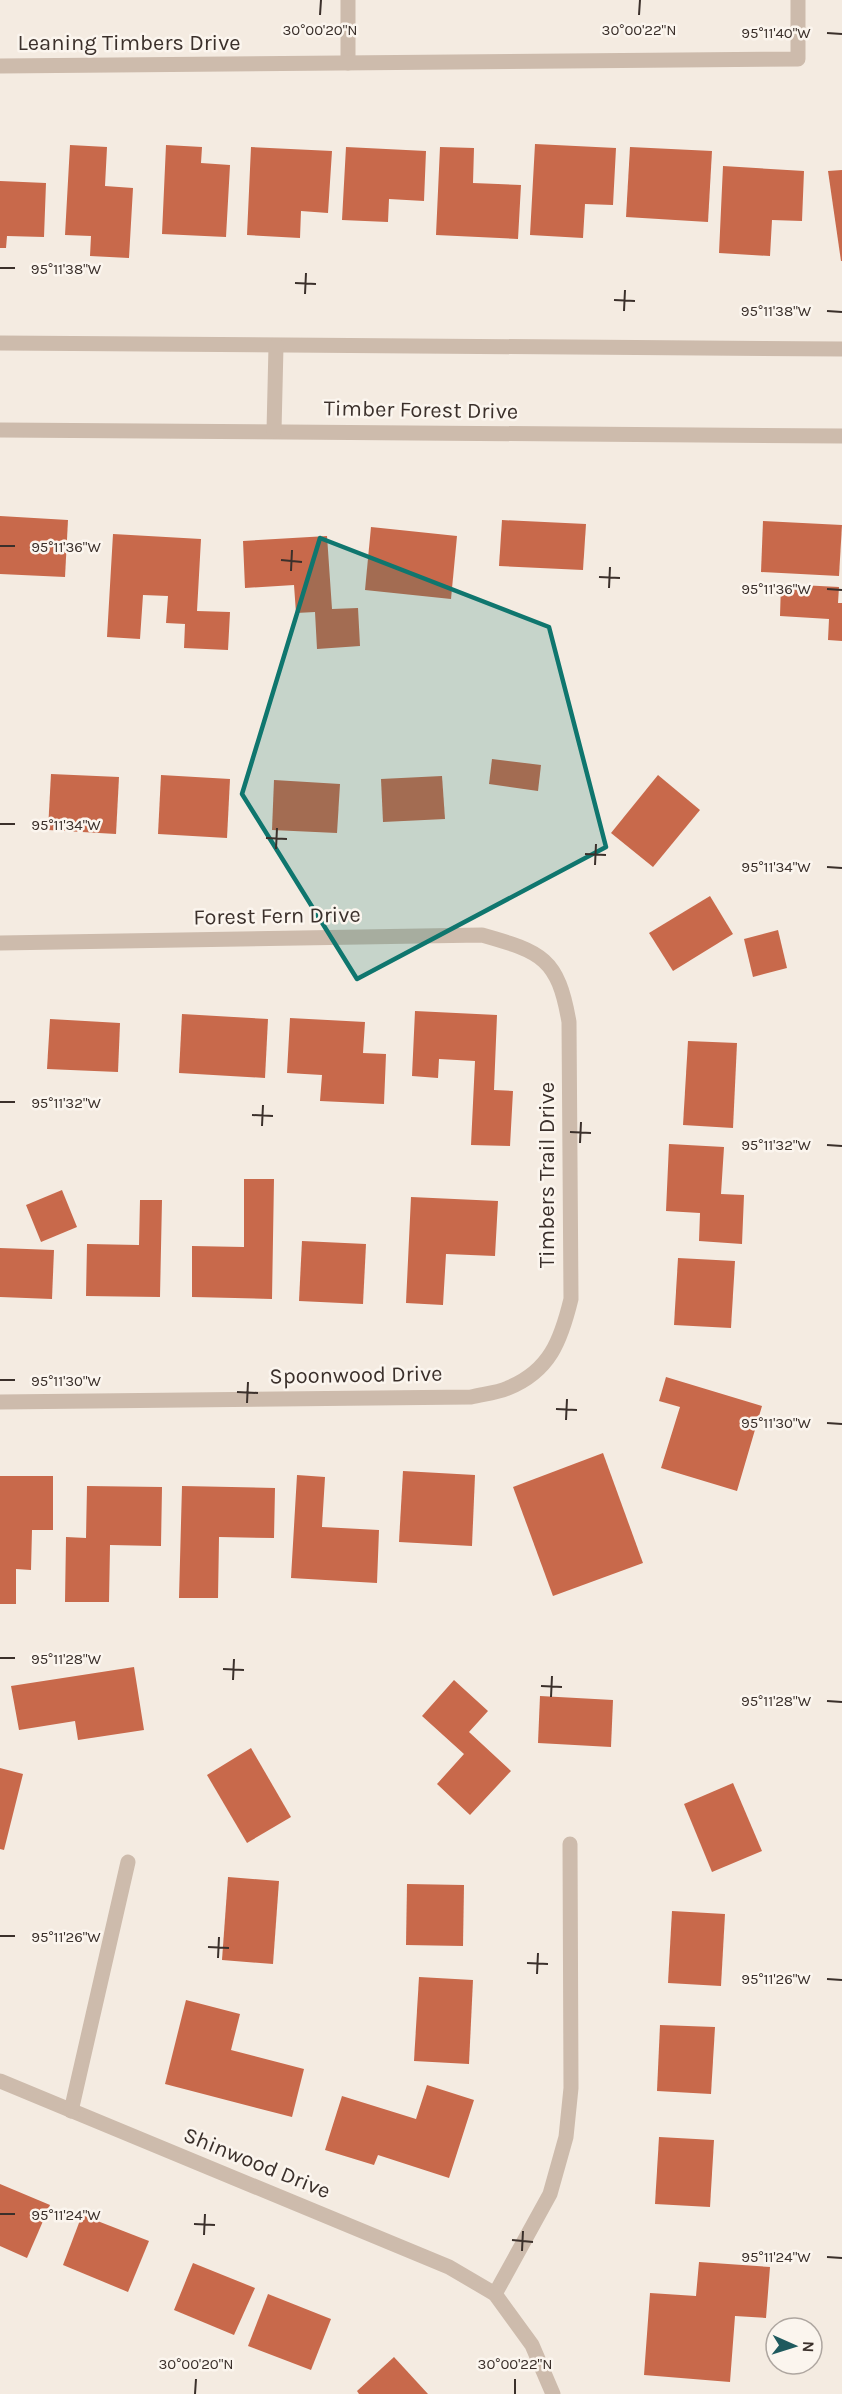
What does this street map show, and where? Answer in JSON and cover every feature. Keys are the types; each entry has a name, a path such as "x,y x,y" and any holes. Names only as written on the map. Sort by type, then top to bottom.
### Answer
{"street":[{"path":"348,0 348,63"},
{"name":"Leaning Timbers Drive","path":"0,66 798,59 798,0"},
{"path":"0,343 842,348"},
{"path":"274,431 276,346"},
{"name":"Timber Forest Drive","path":"0,430 842,436"},
{"name":"Forest Fern Drive","path":"0,943 482,935 517,945 549,962"},
{"name":"Timbers Trail Drive","path":"528,1378 553,1353 563,1331 571,1299 569,1022 564,993 549,962"},
{"name":"Spoonwood Drive","path":"0,1401 471,1397 507,1389 528,1378"},
{"path":"553,2394 532,2344 495,2294 550,2194 566,2137 572,2088 570,1844"},
{"path":"71,2111 128,1862"},
{"name":"Shinwood Drive","path":"0,2081 449,2267 495,2294"}],"highlighted area":[{"path":"320,538 549,627 606,847 357,979 242,794"}],"building":[{"path":"535,144 616,148 613,205 585,204 583,238 530,235"},
{"path":"70,145 107,147 105,186 133,188 129,258 90,256 91,236 65,235"},
{"path":"166,145 202,147 201,163 230,165 226,237 162,234"},
{"path":"251,147 332,151 328,213 301,211 300,238 247,235"},
{"path":"346,147 426,151 424,201 389,199 388,222 342,220"},
{"path":"440,147 474,148 473,183 521,185 518,239 436,235"},
{"path":"630,147 712,151 708,222 626,217"},
{"path":"723,166 804,171 802,221 772,220 770,256 719,253"},
{"path":"842,170 842,261 841,261 828,171"},
{"path":"0,181 46,183 44,237 7,236 6,248 0,248"},
{"path":"0,516 68,520 65,577 0,574"},
{"path":"502,520 586,524 583,570 499,566"},
{"path":"763,521 842,525 839,576 761,572"},
{"path":"371,527 457,536 451,599 365,590"},
{"path":"113,534 201,539 197,611 230,612 228,650 184,648 185,624 166,623 168,596 143,595 140,639 107,637"},
{"path":"327,536 332,609 358,608 360,646 317,649 315,612 296,613 294,585 245,588 243,541"},
{"path":"781,584 839,587 838,603 842,603 842,641 828,640 829,619 780,616"},
{"path":"492,759 541,765 538,791 489,784"},
{"path":"51,774 119,777 116,834 48,830"},
{"path":"161,775 230,779 227,838 158,834"},
{"path":"658,775 700,810 653,867 611,833"},
{"path":"442,776 445,819 383,822 381,779"},
{"path":"274,780 340,784 337,833 272,830"},
{"path":"710,896 733,934 673,971 649,933"},
{"path":"778,930 787,968 753,977 744,939"},
{"path":"415,1011 497,1015 494,1090 513,1091 510,1146 471,1145 475,1061 439,1059 438,1078 412,1076"},
{"path":"182,1014 268,1019 265,1078 179,1073"},
{"path":"290,1018 365,1022 363,1053 386,1054 384,1104 320,1101 322,1075 287,1073"},
{"path":"50,1019 120,1023 118,1072 47,1069"},
{"path":"688,1041 737,1043 733,1128 683,1125"},
{"path":"669,1144 724,1147 721,1194 744,1195 742,1244 699,1241 700,1213 666,1211"},
{"path":"244,1179 274,1179 272,1299 192,1297 192,1246 244,1247"},
{"path":"62,1190 77,1227 41,1242 26,1205"},
{"path":"411,1197 498,1201 495,1256 446,1254 443,1305 406,1303"},
{"path":"140,1200 162,1200 160,1297 86,1296 87,1244 139,1245"},
{"path":"302,1241 366,1244 363,1304 299,1301"},
{"path":"0,1248 54,1250 52,1299 0,1297"},
{"path":"678,1258 735,1261 731,1328 674,1325"},
{"path":"666,1377 762,1406 737,1491 661,1468 680,1407 659,1401"},
{"path":"603,1453 643,1563 553,1596 513,1487"},
{"path":"403,1471 475,1475 472,1546 399,1542"},
{"path":"297,1475 325,1477 322,1527 379,1530 377,1583 291,1578"},
{"path":"0,1476 53,1476 53,1530 32,1530 31,1570 16,1569 16,1604 0,1604"},
{"path":"87,1486 162,1487 161,1546 110,1545 109,1602 65,1602 66,1537 86,1538"},
{"path":"182,1486 275,1488 274,1538 219,1537 218,1598 179,1598"},
{"path":"134,1667 144,1730 78,1740 75,1721 19,1730 11,1686"},
{"path":"454,1680 488,1711 469,1732 511,1771 470,1815 437,1784 464,1754 422,1716"},
{"path":"540,1696 613,1700 611,1747 538,1743"},
{"path":"251,1748 291,1817 247,1843 207,1775"},
{"path":"0,1768 23,1774 4,1850 0,1849"},
{"path":"733,1783 762,1851 712,1872 684,1804"},
{"path":"228,1877 279,1881 273,1964 222,1960"},
{"path":"407,1884 464,1885 463,1946 406,1945"},
{"path":"672,1911 725,1914 721,1986 668,1983"},
{"path":"419,1977 473,1980 469,2064 414,2061"},
{"path":"186,2000 240,2014 231,2050 304,2069 292,2117 165,2084"},
{"path":"660,2025 715,2027 711,2094 657,2091"},
{"path":"427,2085 474,2100 449,2178 378,2155 374,2165 325,2150 342,2096 416,2119"},
{"path":"659,2137 714,2140 710,2207 655,2204"},
{"path":"0,2184 50,2205 27,2258 0,2246"},
{"path":"82,2215 149,2241 128,2292 63,2265"},
{"path":"699,2262 770,2267 766,2316 764,2318 735,2316 730,2382 644,2375 650,2293 696,2296"},
{"path":"193,2263 255,2288 234,2335 174,2310"},
{"path":"268,2294 331,2319 311,2370 248,2346"},
{"path":"394,2357 428,2394 359,2394 357,2391"}]}
